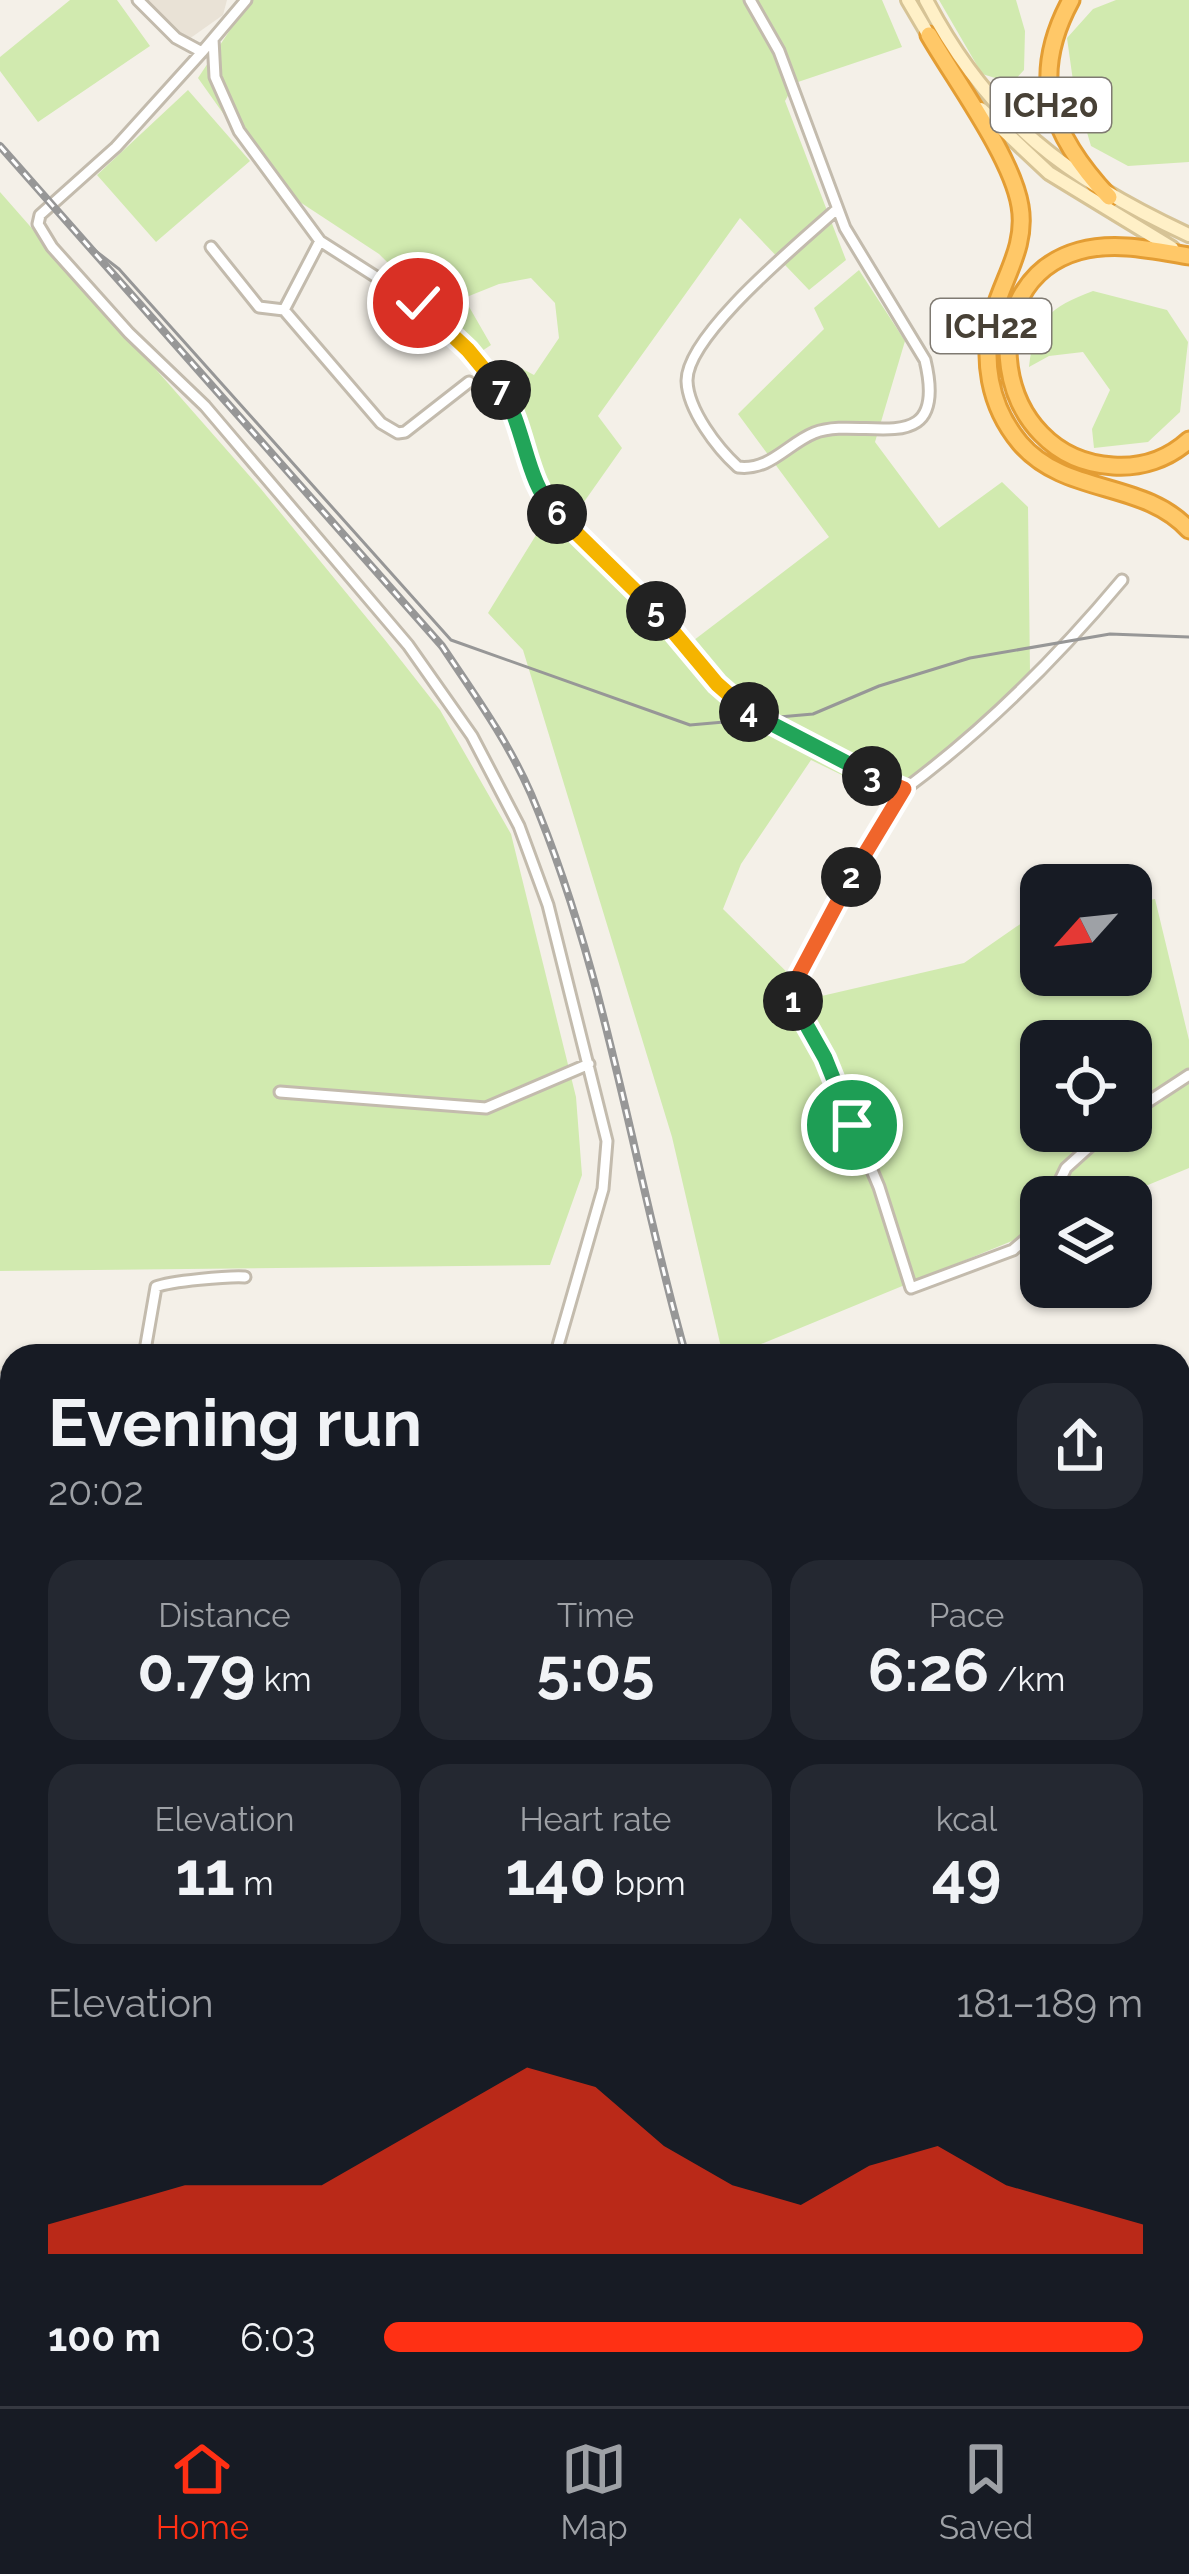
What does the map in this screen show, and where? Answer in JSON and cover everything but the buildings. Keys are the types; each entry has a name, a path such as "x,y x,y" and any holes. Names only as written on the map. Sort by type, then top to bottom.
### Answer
{"highway":[{"name":"ICH20","path":"1072,0 1050,47 1053,114 1074,158 1109,196"},
{"name":"ICH22","path":"929,35 1005,165 1020,207 1017,255 994,311 987,344 990,384 999,410 1036,459 1081,483 1159,506 1189,530"},
{"path":"1189,256 1117,246 1078,251 1060,259 1022,300 1009,333 1008,351 1015,398 1031,425 1075,458 1136,466 1169,455 1189,440"}],"main road":[{"path":"908,0 988,117 1049,173 1155,241 1189,256"},
{"path":"926,0 955,50 1011,120 1058,162 1109,196 1189,235"}],"street":[{"path":"139,0 176,38 202,52"},
{"path":"246,0 116,147 40,214 38,224 52,248 129,333 205,406 408,645 448,699 495,777 534,860 602,1115 608,1164 558,1344"},
{"path":"750,0 778,51 837,209 862,261 926,359 932,385 927,408 907,428 888,432 828,429 810,434 772,461 738,467 698,415 689,395 686,377 692,359 707,335 837,209"},
{"path":"213,40 214,77 239,131 320,241 418,303 489,372 516,416 540,496 649,603 728,694 781,732 904,789"},
{"path":"284,310 320,241"},
{"path":"211,247 259,307 284,310 381,423 398,434 469,382"},
{"path":"1020,1244 910,1288 879,1187 825,1058 792,999 796,979 904,789 984,728 1034,680 1122,580"},
{"path":"280,1093 487,1108 589,1064"},
{"path":"1152,1099 1189,1075"},
{"path":"1062,1176 1084,1152"},
{"path":"146,1344 156,1287 218,1276 245,1277"}],"shaded area":[{"path":"147,0 227,0 223,15 182,44"}],"green space":[{"path":"70,0 117,0 150,46 38,122 0,71 0,57"},
{"path":"250,0 882,0 902,47 795,83 785,101 846,260 809,290 740,218 598,416 622,448 572,519 681,650 829,537 738,414 824,329 814,308 859,270 905,341 875,442 939,528 1002,482 1028,507 1030,672 959,739 885,796 811,760 741,864 723,909 813,998 964,963 1020,924 1020,996 1152,996 1155,899 1189,1040 1189,1168 1152,1183 1152,1176 1020,1176 1020,1238 761,1344 720,1344 672,1137 523,650 488,613 549,514 523,416 500,378 519,367 534,375 559,338 555,303 531,278 464,298 491,345 479,353 379,254 274,185 198,78"},
{"path":"939,0 1016,0 1025,31 1024,70 1012,83 982,74"},
{"path":"1116,0 1189,0 1189,162 1128,166 1091,146 1074,88 1067,38 1093,9"},
{"path":"188,90 250,161 156,242 97,175"},
{"path":"0,192 261,489 385,640 440,710 511,834 576,1097 582,1175 550,1265 0,1271"},
{"path":"1093,291 1167,310 1188,342 1180,412 1148,442 1094,448 1092,429 1110,390 1083,352 1049,356 1029,367 1035,338 1047,317"}],"tram line":[{"path":"79,238 119,269 451,640 690,725 813,714 879,686 970,658 1110,634 1189,637"}],"railway":[{"path":"0,146 442,646 512,755 531,794 580,931 683,1344"}],"route":[{"path":"418,303 489,372 512,406 540,496 649,603 717,684 781,732 904,789 791,992 852,1125"}]}
